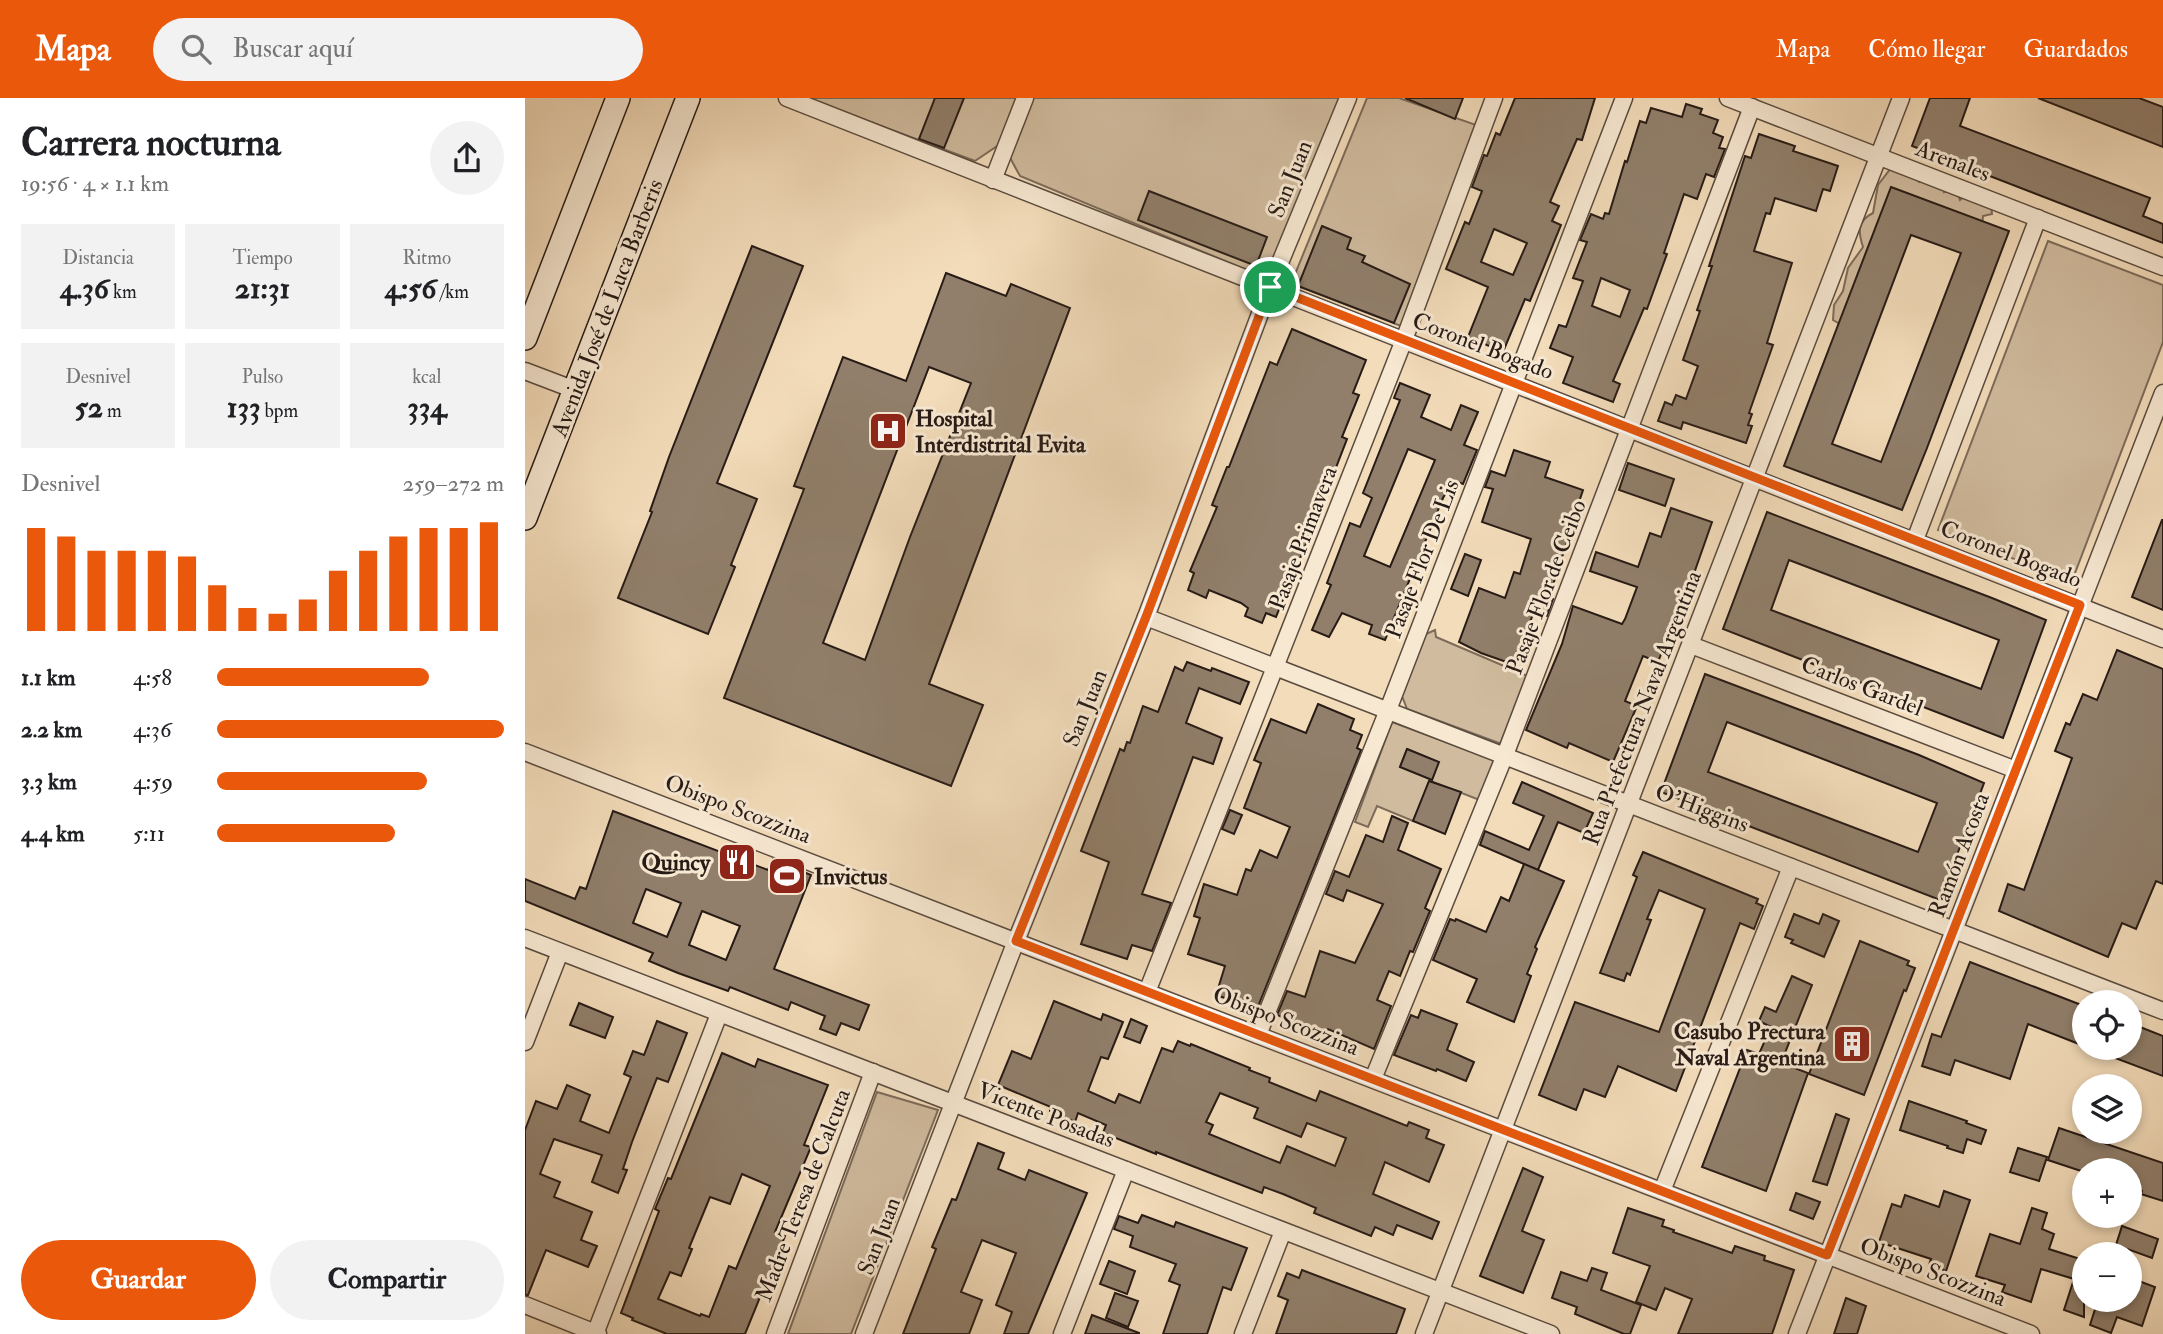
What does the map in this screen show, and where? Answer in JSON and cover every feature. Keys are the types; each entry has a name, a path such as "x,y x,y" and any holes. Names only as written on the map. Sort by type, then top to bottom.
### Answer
{"main road":[{"path":"525,338 618,98"},
{"name":"Avenida José de Luca Barberis","path":"525,517 688,98"}],"street":[{"name":"Coronel Bogado","path":"787,98 2163,639"},
{"path":"993,180 1025,98"},
{"name":"San Juan","path":"864,1334 1016,941 1146,617 1270,287 1348,98"},
{"name":"Pasaje Primavera","path":"1147,992 1404,340 1494,98"},
{"name":"Pasaje Flor De Lis","path":"1258,1035 1388,710 1624,98"},
{"name":"Arenales","path":"1728,98 2163,267"},
{"name":"Rua Prefectura Naval Argentina","path":"1424,1334 1901,98"},
{"name":"Pasaje Flor de Ceibo","path":"1373,1079 1505,755 1752,107"},
{"path":"1915,540 2038,218"},
{"path":"525,371 575,390"},
{"name":"Ramón Acosta","path":"1797,1334 2163,393"},
{"name":"O'Higgins","path":"1146,617 2163,1011"},
{"name":"Carlos Gardel","path":"1691,645 2016,770"},
{"name":"Obispo Scozzina","path":"525,752 2031,1334"},
{"path":"1662,1191 1791,867"},
{"name":"Vicente Posadas","path":"525,938 1551,1334"},
{"path":"525,1042 560,952"},
{"path":"525,1305 596,1334 719,1014"},
{"name":"Madre Teresa de Calcuta","path":"775,1334 873,1072"},
{"path":"1062,1334 1126,1170"},
{"path":"1243,1334 1283,1231"}],"shaded area":[{"path":"806,98 1017,98 1000,144 975,161"},
{"path":"1032,98 1343,98 1297,231 1299,239 1288,261 1291,269 1283,277 1271,280 1020,176 1009,156"},
{"path":"1367,98 1399,98 1479,126 1401,326 1298,286 1293,279"},
{"path":"1891,168 1916,177 1919,182 1928,181 1944,189 1944,192 1958,195 1960,200 1964,196 1991,205 1992,214 1983,216 1982,227 1925,207 1840,324 1833,320 1834,305 1843,291 1848,268 1863,247 1861,223 1873,213 1878,185"},
{"path":"2048,241 2163,285 2163,342 2072,581 1938,530"},
{"path":"1435,630 1436,637 1532,678 1507,746 1407,709 1402,696 1426,634"},
{"path":"1392,722 1497,761 1482,801 1431,781 1413,821 1377,806 1368,827 1355,822","holes":["1407,749 1438,762 1432,780 1400,767"]},
{"path":"877,1092 938,1110 851,1334 788,1334"}],"building":[{"path":"935,98 964,98 944,148 919,139"},
{"path":"1405,98 1463,98 1455,119"},
{"path":"1515,98 1595,98 1582,140 1577,139 1550,202 1559,206 1552,221 1561,225 1530,301 1525,299 1503,352 1468,337 1488,287 1446,269 1465,222 1469,224 1482,191 1472,187 1484,155 1487,156 1496,133 1500,135","holes":["1494,229 1527,243 1513,275 1481,262"]},
{"path":"1930,98 1970,98 1960,126 2150,198 2143,216 2163,224 2163,243 1912,146"},
{"path":"2038,98 2139,98 2163,107 2163,147"},
{"path":"1686,104 1702,109 1700,114 1718,120 1713,133 1723,137 1719,148 1725,149 1714,177 1706,174 1697,199 1684,194 1664,253 1667,254 1647,309 1644,308 1613,381 1620,384 1613,402 1563,383 1573,357 1550,348 1559,325 1566,327 1583,281 1573,278 1587,242 1580,240 1591,214 1603,219 1605,213 1609,214 1640,121 1646,123 1651,108 1682,117","holes":["1601,278 1630,290 1620,317 1592,306"]},
{"path":"1759,134 1795,146 1793,151 1838,166 1830,191 1823,189 1816,211 1775,198 1770,214 1766,213 1754,251 1792,263 1767,343 1773,345 1749,413 1752,414 1748,425 1752,426 1746,443 1683,422 1681,429 1658,421 1665,402 1672,405 1676,395 1686,399 1698,366 1683,360 1700,311 1697,310 1712,266 1709,266 1745,156 1751,158"},
{"path":"1891,187 2009,231 1902,510 1784,466","holes":["1911,235 1961,253 1881,462 1832,444"]},
{"path":"1149,191 1267,237 1256,266 1138,220"},
{"path":"1322,226 1351,238 1347,249 1365,256 1362,262 1410,284 1394,323 1298,286"},
{"path":"752,246 803,266 717,483 757,499 731,565 735,567 708,634 618,598 652,512 650,511 669,457"},
{"path":"946,273 1006,296 1011,284 1070,308 929,684 983,705 951,786 724,698 804,489 794,486 843,357 906,381","holes":["929,367 971,383 865,660 823,643"]},
{"path":"1292,329 1366,360 1353,393 1359,395 1342,437 1347,439 1315,522 1276,617 1266,613 1262,623 1245,616 1248,608 1241,603 1209,590 1206,598 1188,590 1194,573 1190,571 1217,507 1212,505 1227,467 1270,362 1277,365"},
{"path":"1400,383 1430,395 1421,417 1451,430 1461,405 1478,412 1464,445 1477,450 1463,484 1453,480 1443,498 1385,640 1369,634 1372,625 1342,613 1329,637 1312,630 1331,585 1327,583 1350,523 1360,527 1372,498 1363,493 1400,400 1394,398","holes":["1408,449 1435,460 1390,567 1364,556"]},
{"path":"1514,450 1550,462 1545,477 1583,490 1579,502 1585,504 1575,535 1570,533 1549,597 1553,599 1547,616 1534,611 1515,665 1459,642 1479,588 1505,598 1514,572 1520,574 1531,539 1482,522 1493,489 1485,487 1491,471 1505,476"},
{"path":"1628,463 1674,479 1665,506 1619,490"},
{"path":"1671,508 1712,522 1691,582 1694,583 1688,598 1684,596 1658,662 1643,656 1625,701 1637,706 1613,762 1569,743 1567,748 1526,730 1562,644 1573,606 1622,624 1625,619 1637,587 1590,571 1596,552 1638,567 1650,533 1661,537"},
{"path":"1767,512 2046,620 2003,738 1723,629","holes":["1789,560 1999,640 1981,689 1771,610"]},
{"path":"2163,520 2163,610 2132,597"},
{"path":"1465,554 1481,560 1468,596 1451,589"},
{"path":"2117,650 2163,669 2163,884 2156,881 2136,929 2122,923 2108,957 1999,911 2008,884 2024,890 2072,758 2055,751 2066,723 2070,725 2083,694 2097,700"},
{"path":"1187,662 1249,682 1240,704 1199,688 1186,723 1222,738 1213,764 1193,757 1142,894 1171,903 1152,951 1132,945 1127,959 1081,944 1109,862 1081,851 1120,749 1124,751 1127,742 1130,743 1143,706 1158,712 1175,667 1183,671"},
{"path":"1705,674 1919,755 1984,783 1940,900 1661,792","holes":["1727,722 1937,803 1918,852 1708,772"]},
{"path":"1318,704 1354,719 1350,730 1362,735 1357,748 1361,750 1257,1009 1216,995 1225,966 1188,954 1200,918 1194,916 1204,884 1237,895 1246,869 1251,871 1260,850 1277,858 1290,827 1244,808 1261,763 1254,760 1271,719 1306,733"},
{"path":"1407,749 1439,762 1432,780 1400,767"},
{"path":"1429,781 1461,792 1445,834 1413,821"},
{"path":"1522,782 1593,813 1584,833 1558,822 1538,870 1480,845 1485,831 1529,850 1544,816 1513,803"},
{"path":"1230,810 1242,815 1234,834 1222,829"},
{"path":"613,811 768,870 773,859 811,875 774,969 869,1005 859,1030 841,1023 836,1035 820,1029 825,1016 791,1002 788,1010 730,987 728,991 678,973 649,961 653,953 525,901 525,879 575,899 580,887 586,889","holes":["646,889 681,903 667,937 633,923","702,911 740,926 726,960 689,945"]},
{"path":"1392,816 1408,823 1398,850 1441,869 1425,908 1430,911 1413,952 1410,951 1400,976 1389,971 1377,1000 1391,1006 1374,1049 1328,1029 1326,1033 1277,1015 1287,991 1305,997 1320,951 1355,963 1383,904 1347,890 1343,901 1326,894 1335,871 1349,877 1366,835 1383,842"},
{"path":"1643,852 1758,899 1756,903 1763,906 1754,929 1740,923 1676,1091 1618,1066 1605,1097 1584,1089 1576,1110 1539,1095 1575,1002 1659,1032 1705,909 1659,890 1647,919 1651,920 1630,975 1627,973 1624,981 1600,973 1637,877 1633,875"},
{"path":"1524,864 1564,881 1535,947 1537,949 1527,974 1531,976 1514,1022 1467,1002 1477,979 1433,960 1450,919 1486,932 1501,897 1509,901"},
{"path":"1794,914 1819,924 1823,914 1839,921 1824,957 1791,943 1793,940 1785,937"},
{"path":"1860,941 1909,961 1907,965 1915,968 1864,1095 1809,1074"},
{"path":"1970,962 2072,1001 2072,1041 2028,1024 2010,1079 1955,1060 1950,1075 1922,1066 1932,1034 1941,1037"},
{"path":"1792,976 1812,985 1781,1063 1808,1073 1766,1191 1702,1167 1747,1050 1759,1054 1771,1027 1759,1021 1765,1007 1776,1012"},
{"path":"1054,1001 1101,1020 1103,1014 1123,1022 1108,1059 1101,1057 1088,1091 1115,1103 1119,1094 1140,1103 1162,1048 1173,1052 1178,1041 1250,1068 1249,1070 1270,1078 1269,1082 1316,1101 1320,1091 1407,1126 1409,1122 1429,1130 1426,1138 1444,1145 1429,1182 1385,1162 1373,1194 1439,1222 1432,1239 1397,1225 1393,1235 1375,1227 1371,1236 1314,1213 1316,1208 1283,1194 1264,1187 1262,1193 1156,1154 1103,1133 1106,1125 1078,1113 1075,1122 1050,1111 1051,1107 998,1085 1012,1051 1031,1059","holes":["1220,1093 1258,1108 1254,1118 1301,1137 1307,1123 1346,1138 1335,1166 1287,1146 1280,1163 1209,1134 1213,1125 1206,1122"]},
{"path":"579,1003 613,1017 605,1038 570,1025"},
{"path":"1421,1010 1457,1024 1447,1050 1474,1062 1466,1081 1394,1055 1411,1015 1418,1018"},
{"path":"1131,1019 1147,1026 1140,1043 1124,1037"},
{"path":"657,1021 687,1033 668,1082 657,1078 632,1142 623,1169 627,1170 618,1193 592,1182 602,1155 554,1139 540,1174 560,1182 554,1197 592,1212 581,1240 597,1246 588,1267 546,1250 528,1295 525,1295 525,1130 536,1101 557,1109 567,1085 590,1095 580,1121 609,1133 631,1077 624,1074 633,1051 644,1055"},
{"path":"2142,1028 2163,1036 2163,1076 2121,1060 2142,1060"},
{"path":"722,1053 755,1067 758,1059 828,1085 804,1145 811,1147 775,1232 785,1236 745,1334 667,1334 621,1313 659,1211 655,1209 668,1178 671,1179","holes":["742,1174 770,1186 736,1269 729,1266 709,1317 658,1299 670,1272 681,1276 692,1249 689,1248 710,1197 730,1204"]},
{"path":"1909,1101 1986,1130 1981,1144 1967,1139 1963,1153 1900,1130"},
{"path":"1836,1114 1849,1119 1827,1185 1813,1181"},
{"path":"2059,1128 2072,1132 2072,1144 2107,1144 2163,1163 2163,1201 2142,1194 2142,1158 2072,1158 2072,1168 2048,1160"},
{"path":"978,1143 1004,1153 998,1169 1025,1180 1029,1170 1087,1193 1028,1334 1004,1334 1012,1312 996,1305 1016,1253 982,1240 961,1292 982,1300 969,1334 903,1334 936,1249 932,1247 952,1199 956,1200"},
{"path":"2018,1148 2047,1157 2039,1181 2010,1172"},
{"path":"1523,1168 1543,1177 1522,1231 1544,1240 1523,1293 1480,1276"},
{"path":"1944,1191 1970,1200 1946,1271 1929,1265 1931,1259 1879,1242 1892,1204 1901,1207 1905,1195 1939,1207"},
{"path":"1796,1193 1820,1202 1813,1219 1790,1210"},
{"path":"1628,1208 1664,1220 1662,1226 1674,1230 1673,1232 1732,1253 1735,1246 1794,1270 1772,1334 1678,1334 1692,1299 1665,1288 1656,1310 1636,1302 1650,1266 1613,1253"},
{"path":"2032,1208 2047,1213 2042,1229 2054,1234 2049,1249 2072,1256 2072,1278 2041,1269 2031,1302 2002,1292 2005,1285 1976,1276 1990,1234 2020,1244"},
{"path":"1142,1215 1174,1227 1176,1222 1247,1248 1231,1290 1223,1287 1207,1334 1163,1334 1180,1285 1169,1281 1176,1264 1130,1247 1133,1236 1114,1229 1119,1216 1138,1223"},
{"path":"2121,1228 2158,1239 2152,1258 2142,1254 2142,1242 2117,1242"},
{"path":"1109,1261 1135,1271 1127,1294 1100,1284"},
{"path":"1592,1268 1607,1273 1601,1290 1641,1305 1630,1334 1575,1314 1577,1307 1552,1298 1561,1272 1587,1281"},
{"path":"1302,1270 1405,1309 1396,1334 1276,1334 1288,1300 1278,1296 1287,1273 1299,1278"},
{"path":"2142,1282 2155,1287 2142,1326 2117,1317 2111,1333 2090,1325 2094,1312 2142,1312"},
{"path":"2072,1285 2072,1312 2084,1312 2084,1317 2064,1310"},
{"path":"1115,1293 1138,1301 1128,1327 1106,1318"},
{"path":"1846,1298 1866,1306 1857,1334 1834,1334"},
{"path":"1092,1315 1139,1333 1139,1334 1085,1334"}],"place":[{"name":"Hospital Interdistrital Evita","path":"888,431"},
{"name":"Quincy","path":"737,862"},
{"name":"Invictus","path":"787,876"},
{"name":"Casubo Prectura Naval Argentina","path":"1852,1044"}],"route":[{"path":"1270,287 2080,605 1827,1255 1016,941 1146,617 1270,287"}]}
